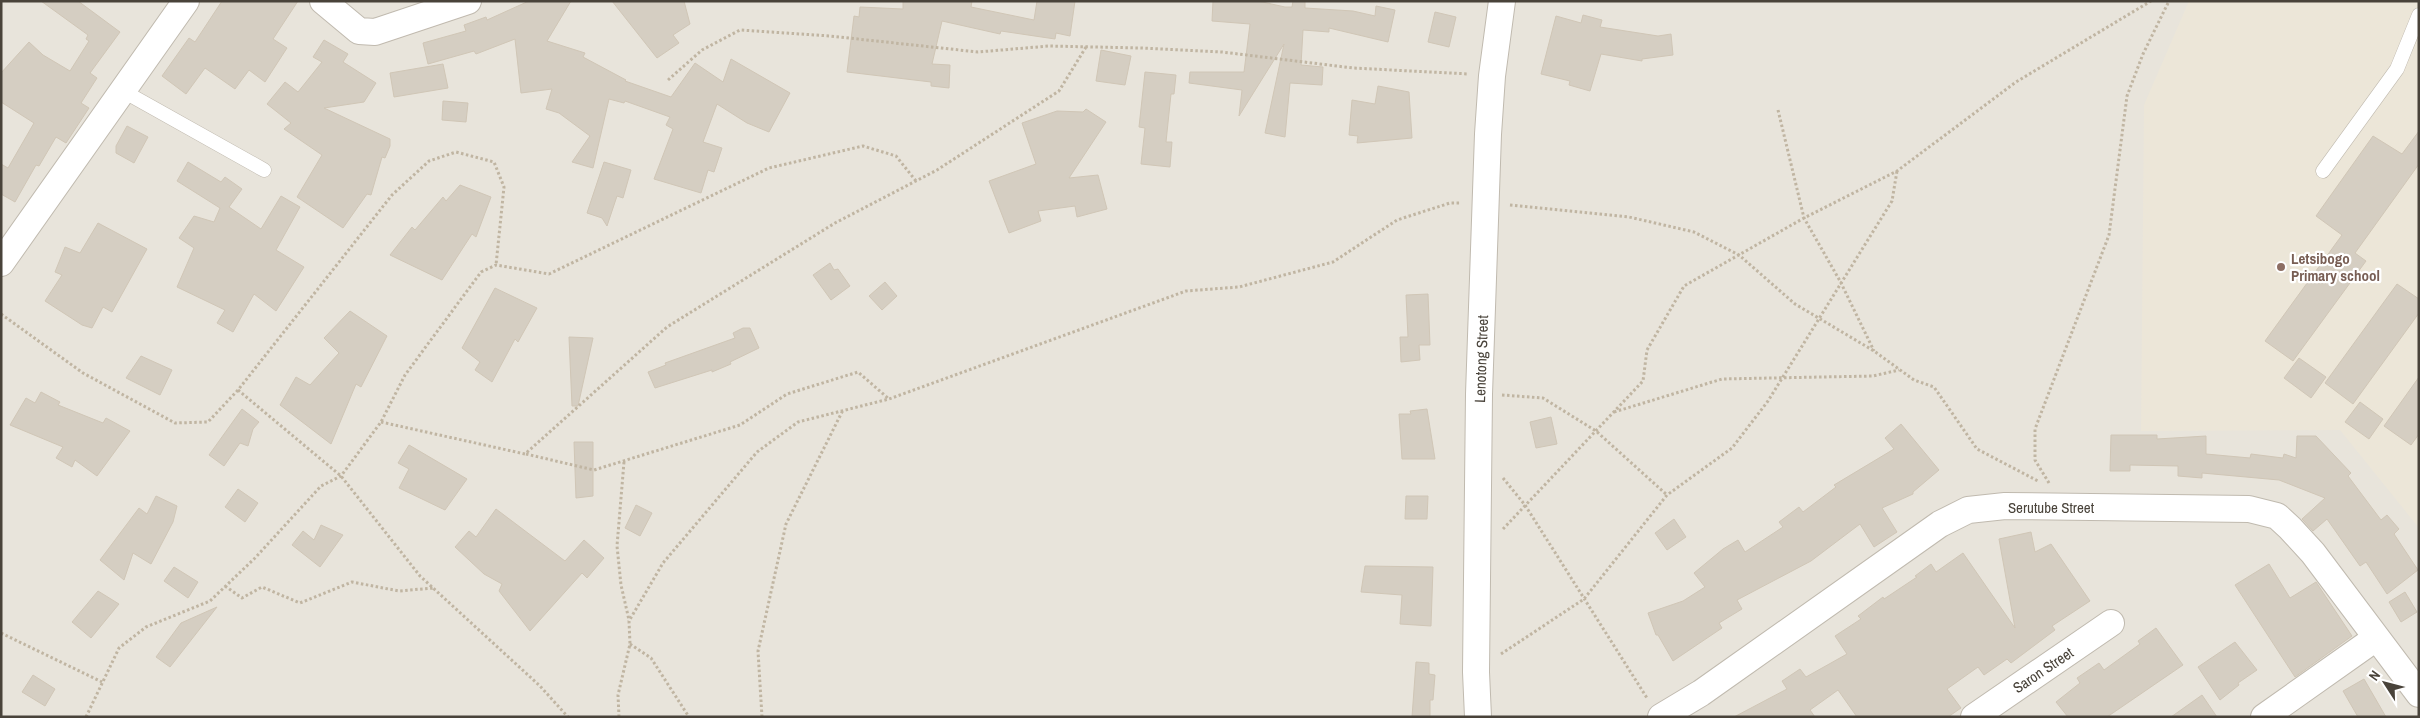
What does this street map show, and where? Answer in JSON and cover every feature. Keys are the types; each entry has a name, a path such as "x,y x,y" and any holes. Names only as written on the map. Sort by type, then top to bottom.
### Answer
{"street":[{"path":"1,263 186,1"},
{"path":"323,1 359,31 375,32 468,1"},
{"name":"Lenotong Street","path":"1478,717 1476,672 1479,555 1479,394 1488,134 1492,76 1502,1"},
{"name":"Serutube Street","path":"1654,708 1701,694 1940,524 1968,510 2005,506 2249,509 2277,516 2313,553 2419,694"},
{"name":"Saron Street","path":"1974,717 2111,624"},
{"path":"2264,717 2376,638"}],"lane":[{"path":"2323,171 2397,69 2419,15"},
{"path":"123,91 264,170"}],"path":[{"path":"1479,555 1643,381 1647,350 1684,286 1804,218 1897,171 2016,82 2151,1"},
{"path":"629,621 664,563 757,452 798,422 890,399 1186,291 1239,287 1333,262 1397,220 1450,203 1487,202 1629,217 1694,232 1739,255 1795,304 1874,351 1914,380 1934,387 1977,449 2052,488 2034,460 2036,429 2109,235 2127,96 2143,54 2169,1"},
{"path":"668,80 702,50 740,30 830,36 978,52 1049,46 1222,52 1353,68 1492,76"},
{"path":"525,454 667,327 834,223 937,170 1059,91 1086,47"},
{"path":"1778,110 1804,218 1840,281 1874,351"},
{"path":"86,717 119,648 146,626 210,600 255,558 321,486 341,476 381,422 405,375 481,272 496,265 549,274 769,168 863,146 896,156 916,181"},
{"path":"1,314 83,373 175,423 208,422 238,390 392,195 429,161 456,152 494,162 504,187 496,265"},
{"path":"1476,672 1584,598 1667,495 1732,448 1768,401 1820,319 1840,281 1892,200 1897,171"},
{"path":"1614,412 1722,378 1873,376 1899,370"},
{"path":"381,422 594,470 740,425 787,394 858,372 890,399"},
{"path":"238,390 341,476 420,576 540,686 565,716"},
{"path":"1479,394 1544,398 1596,431 1667,495"},
{"path":"762,717 758,651 786,524 844,409"},
{"path":"619,717 618,695 630,644 629,621 621,585 617,546 624,462"},
{"path":"1502,477 1526,505 1654,708"},
{"path":"224,586 242,598 262,587 300,603 352,582 399,591 433,588"},
{"path":"1,633 102,682"},
{"path":"630,644 651,658 690,717"}],"shaded area":[{"path":"1,1 2419,1 2419,717 1,717"},
{"name":"Letsibogo Primary school","path":"2189,1 2419,1 2419,528 2340,430 2141,431 2144,105"}],"building":[{"path":"41,1 78,1 120,32 90,73 97,78 81,103 89,108 66,143 56,137 39,166 36,165 15,202 1,194 1,164 8,168 34,123 1,102 1,73 29,42 43,55 70,71 89,41 86,39 88,35"},
{"path":"222,1 298,1 273,39 287,48 265,82 249,70 235,89 205,68 186,94 162,76 189,38 195,42"},
{"path":"529,1 571,1 547,41 585,53 583,57 625,81 671,97 695,63 723,82 731,59 790,93 769,132 747,123 717,104 703,142 722,148 714,172 708,170 701,193 654,179 673,129 666,125 670,117 625,101 624,103 609,99 593,168 572,162 590,136 559,113 546,109 552,89 521,93 515,39 476,54 474,51 428,64 423,43 466,31 464,25 486,17 487,20"},
{"path":"612,1 684,1 690,24 673,35 679,43 657,58"},
{"path":"903,1 972,1 971,7 1034,20 1037,1 1075,1 1070,36 1056,33 1055,39 1001,31 1000,34 942,21 932,64 950,65 949,88 931,86 931,82 847,72 854,16 859,17 860,7 903,9"},
{"path":"1213,1 1258,1 1292,7 1293,1 1305,1 1305,8 1353,11 1375,16 1376,6 1395,10 1388,42 1329,28 1329,32 1303,30 1301,65 1323,67 1322,85 1290,83 1285,137 1265,133 1284,44 1239,116 1242,90 1189,83 1190,72 1244,72 1250,24 1212,21"},
{"path":"1435,12 1456,17 1449,47 1428,42"},
{"path":"1583,15 1602,20 1600,27 1658,36 1671,34 1673,55 1642,59 1642,61 1601,54 1590,91 1569,85 1570,81 1541,74 1556,16 1581,23"},
{"path":"324,40 348,54 343,62 376,83 364,102 324,108 390,139 390,146 385,158 382,157 371,195 367,194 343,228 297,197 322,155 284,129 291,123 267,104 285,82 298,92 322,62 313,57"},
{"path":"1101,50 1131,56 1125,85 1096,81"},
{"path":"443,64 448,88 394,97 390,73"},
{"path":"1145,72 1176,75 1174,94 1171,94 1166,142 1172,142 1170,167 1141,164 1145,128 1139,127"},
{"path":"1378,86 1409,92 1412,138 1357,143 1358,136 1349,135 1352,100 1375,104"},
{"path":"443,101 468,103 466,122 442,120"},
{"path":"1086,109 1106,122 1069,178 1098,175 1107,209 1077,217 1075,206 1038,211 1041,221 1009,233 989,181 1036,164 1022,123 1057,111 1083,112"},
{"path":"127,126 148,137 134,163 116,153 116,146"},
{"path":"2419,131 2419,164 2355,253 2366,261 2293,361 2265,341 2342,235 2316,216 2373,136 2402,154"},
{"path":"188,162 221,182 225,177 242,189 229,207 261,229 281,196 300,207 276,250 304,267 276,311 254,294 233,332 217,323 225,310 177,287 194,248 179,238 194,216 214,222 220,208 177,181"},
{"path":"604,162 631,170 623,198 617,196 607,226 602,218 587,213"},
{"path":"460,185 491,197 476,237 472,234 442,280 390,255 412,227 415,230 443,197 446,201"},
{"path":"98,223 147,249 112,312 103,307 92,328 82,325 45,301 62,275 55,272 65,247 80,253"},
{"path":"830,263 834,270 838,269 850,286 831,300 813,275"},
{"path":"885,282 897,296 882,310 869,296"},
{"path":"2397,284 2419,299 2419,313 2353,404 2325,383"},
{"path":"495,288 537,308 518,342 515,339 492,382 475,370 480,362 462,348"},
{"path":"1428,294 1430,345 1419,345 1420,360 1401,362 1400,337 1408,337 1406,295"},
{"path":"350,311 387,336 361,387 356,384 331,444 280,405 296,377 310,385 339,353 324,338"},
{"path":"743,328 750,328 759,348 730,362 731,364 712,372 712,370 655,388 648,372 666,365 665,363 735,338 733,333"},
{"path":"569,337 593,338 578,406 572,406"},
{"path":"141,356 172,370 160,395 126,378"},
{"path":"2299,358 2326,377 2311,398 2284,378"},
{"path":"2419,377 2419,434 2411,445 2384,426"},
{"path":"41,392 60,402 58,405 103,423 106,418 130,431 97,476 75,460 72,467 56,458 63,447 10,425 26,398 35,403"},
{"path":"2360,402 2383,419 2369,439 2345,422"},
{"path":"242,409 259,422 253,429 248,446 240,443 224,466 209,455"},
{"path":"1427,409 1435,459 1402,459 1399,414 1411,414 1410,411"},
{"path":"1551,417 1557,444 1536,448 1530,422"},
{"path":"1901,424 1939,470 1913,494 1882,508 1897,532 1874,547 1860,524 1811,561 1737,600 1742,609 1719,623 1722,628 1673,661 1658,635 1656,635 1648,613 1683,601 1705,587 1694,573 1723,549 1738,540 1745,552 1783,527 1779,522 1799,507 1803,512 1836,487 1834,485 1894,449 1885,438"},
{"path":"2111,435 2157,435 2157,439 2206,436 2206,454 2250,458 2251,454 2283,458 2284,454 2296,458 2297,436 2316,436 2351,473 2348,476 2381,520 2387,515 2399,529 2394,534 2418,570 2387,594 2366,562 2360,566 2327,519 2313,531 2302,519 2325,498 2279,480 2202,473 2202,478 2178,476 2178,466 2130,465 2130,471 2110,471"},
{"path":"574,442 593,442 593,496 576,498"},
{"path":"409,445 467,479 445,510 399,488 409,469 398,463"},
{"path":"238,489 258,503 245,522 225,507"},
{"path":"156,496 177,506 173,522 151,564 133,553 124,580 100,560 139,508 147,514"},
{"path":"1406,496 1428,496 1427,519 1405,519"},
{"path":"636,505 652,513 640,536 625,528"},
{"path":"496,509 565,561 584,540 604,558 587,578 582,573 530,631 499,591 502,584 484,574 455,547 469,531 476,537"},
{"path":"1674,519 1686,537 1667,550 1655,533"},
{"path":"321,525 343,535 320,567 292,545 303,531 314,540"},
{"path":"2031,532 2035,552 2051,544 2090,601 2052,626 2055,630 2011,663 2007,659 1984,675 1978,667 1947,689 1961,708 1948,717 1857,717 1838,690 1810,710 1815,717 1734,717 1787,689 1782,681 1800,669 1806,677 1847,654 1835,636 1861,619 1858,616 1883,597 1884,599 1917,577 1915,576 1931,564 1936,572 1963,553 2015,628 1999,539"},
{"path":"2269,564 2290,598 2316,582 2352,636 2295,677 2235,585"},
{"path":"1365,566 1433,567 1431,626 1400,624 1402,595 1361,592"},
{"path":"174,567 198,582 188,598 164,581"},
{"path":"98,591 119,604 91,638 72,622"},
{"path":"2405,592 2417,612 2401,622 2389,602"},
{"path":"217,607 170,667 156,657 181,623"},
{"path":"2156,628 2183,665 2107,717 2068,717 2056,702 2080,683 2077,678 2099,663 2104,670 2140,644 2138,641"},
{"path":"2235,642 2257,670 2238,683 2239,685 2220,700 2198,667"},
{"path":"1416,662 1429,663 1429,674 1435,675 1433,700 1430,700 1430,717 1412,717"},
{"path":"33,675 55,689 45,706 22,692"},
{"path":"2364,679 2386,717 2358,717 2343,691"},
{"path":"2202,695 2217,717 2171,717"}],"place":[{"name":"Letsibogo Primary school","path":"2281,267"}]}
